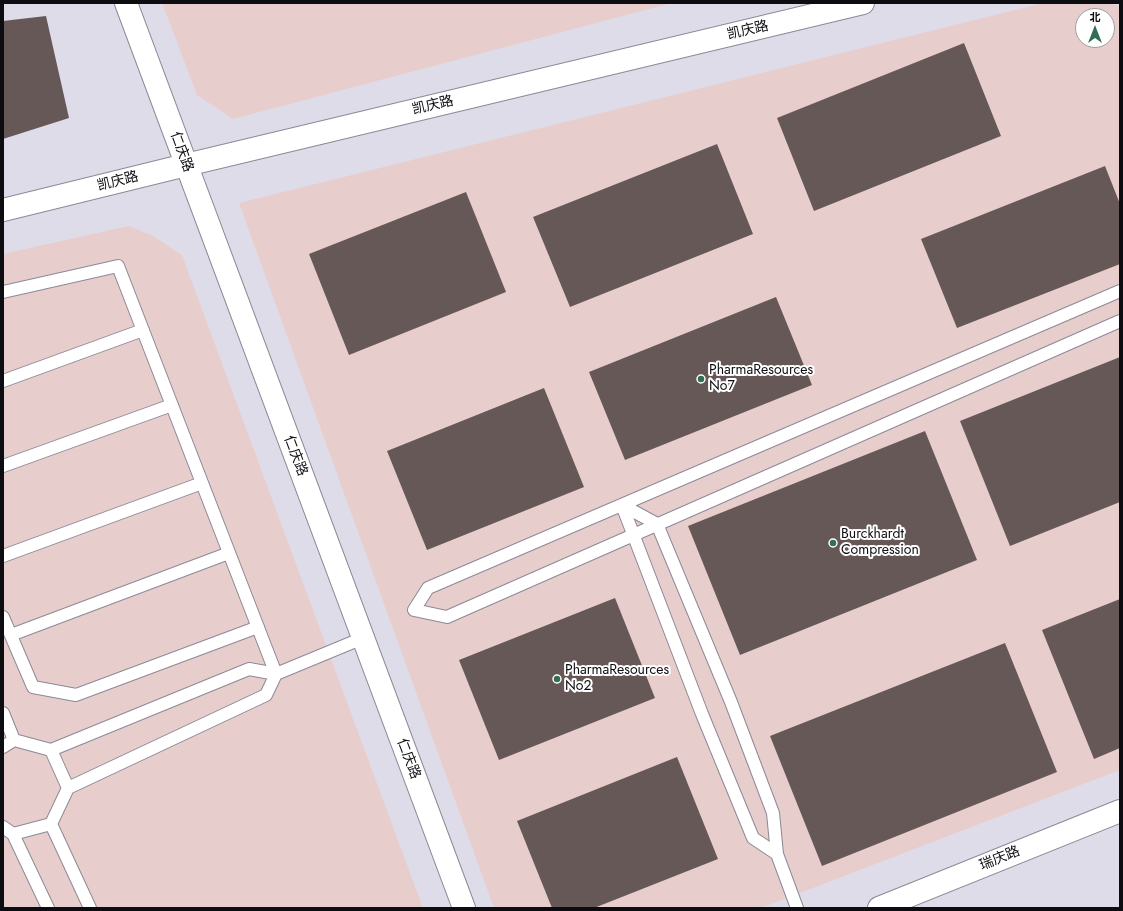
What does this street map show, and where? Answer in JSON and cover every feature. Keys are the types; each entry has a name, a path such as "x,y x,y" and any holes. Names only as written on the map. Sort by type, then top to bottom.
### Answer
{"street":[{"name":"仁庆路","path":"126,3 464,908"},
{"name":"凯庆路","path":"3,210 863,3"},
{"name":"瑞庆路","path":"880,908 1120,811"}],"lane":[{"path":"3,292 118,266 276,674 266,695 68,788 51,824"},
{"path":"1120,291 428,588 414,610 446,617 1120,321"},
{"path":"3,381 143,330"},
{"path":"3,466 172,405"},
{"path":"3,556 202,484"},
{"path":"622,505 657,524 731,702 774,813 777,854 797,908"},
{"path":"622,505 702,714 753,838 777,854"},
{"path":"10,635 229,553"},
{"path":"3,617 33,687 76,695 258,627"},
{"path":"3,747 14,740 51,750 250,669 276,674 363,638"},
{"path":"3,713 14,740"},
{"path":"51,750 68,788"},
{"path":"48,908 8,830 51,824"},
{"path":"51,824 90,908"}],"shaded area":[{"path":"162,3 672,3 233,119 197,95"},
{"path":"1043,3 1107,3 1120,6 1120,770 761,908 494,908 239,203"},
{"path":"129,226 153,236 182,255 423,908 3,908 3,254"}],"building":[{"path":"46,16 69,118 3,139 3,21"},
{"path":"964,43 1001,136 814,211 777,118"},
{"path":"717,144 753,234 570,307 533,217"},
{"path":"1105,166 1120,204 1120,264 957,328 921,239"},
{"path":"466,192 506,292 349,355 309,254"},
{"name":"PharmaResources No7","path":"776,297 812,385 625,460 589,372"},
{"path":"1120,357 1120,502 1010,546 960,421"},
{"path":"544,388 584,487 427,550 387,451"},
{"name":"Burckhardt Compression","path":"925,431 977,560 740,655 688,526"},
{"name":"PharmaResources No2","path":"615,598 655,698 499,760 459,660"},
{"path":"1120,599 1120,748 1094,759 1042,630"},
{"path":"1005,643 1057,772 822,866 770,736"},
{"path":"677,757 718,859 594,908 552,908 517,821"}],"place":[{"name":"PharmaResources No7","path":"701,379"},
{"name":"Burckhardt Compression","path":"833,543"},
{"name":"PharmaResources No2","path":"557,679"}]}
